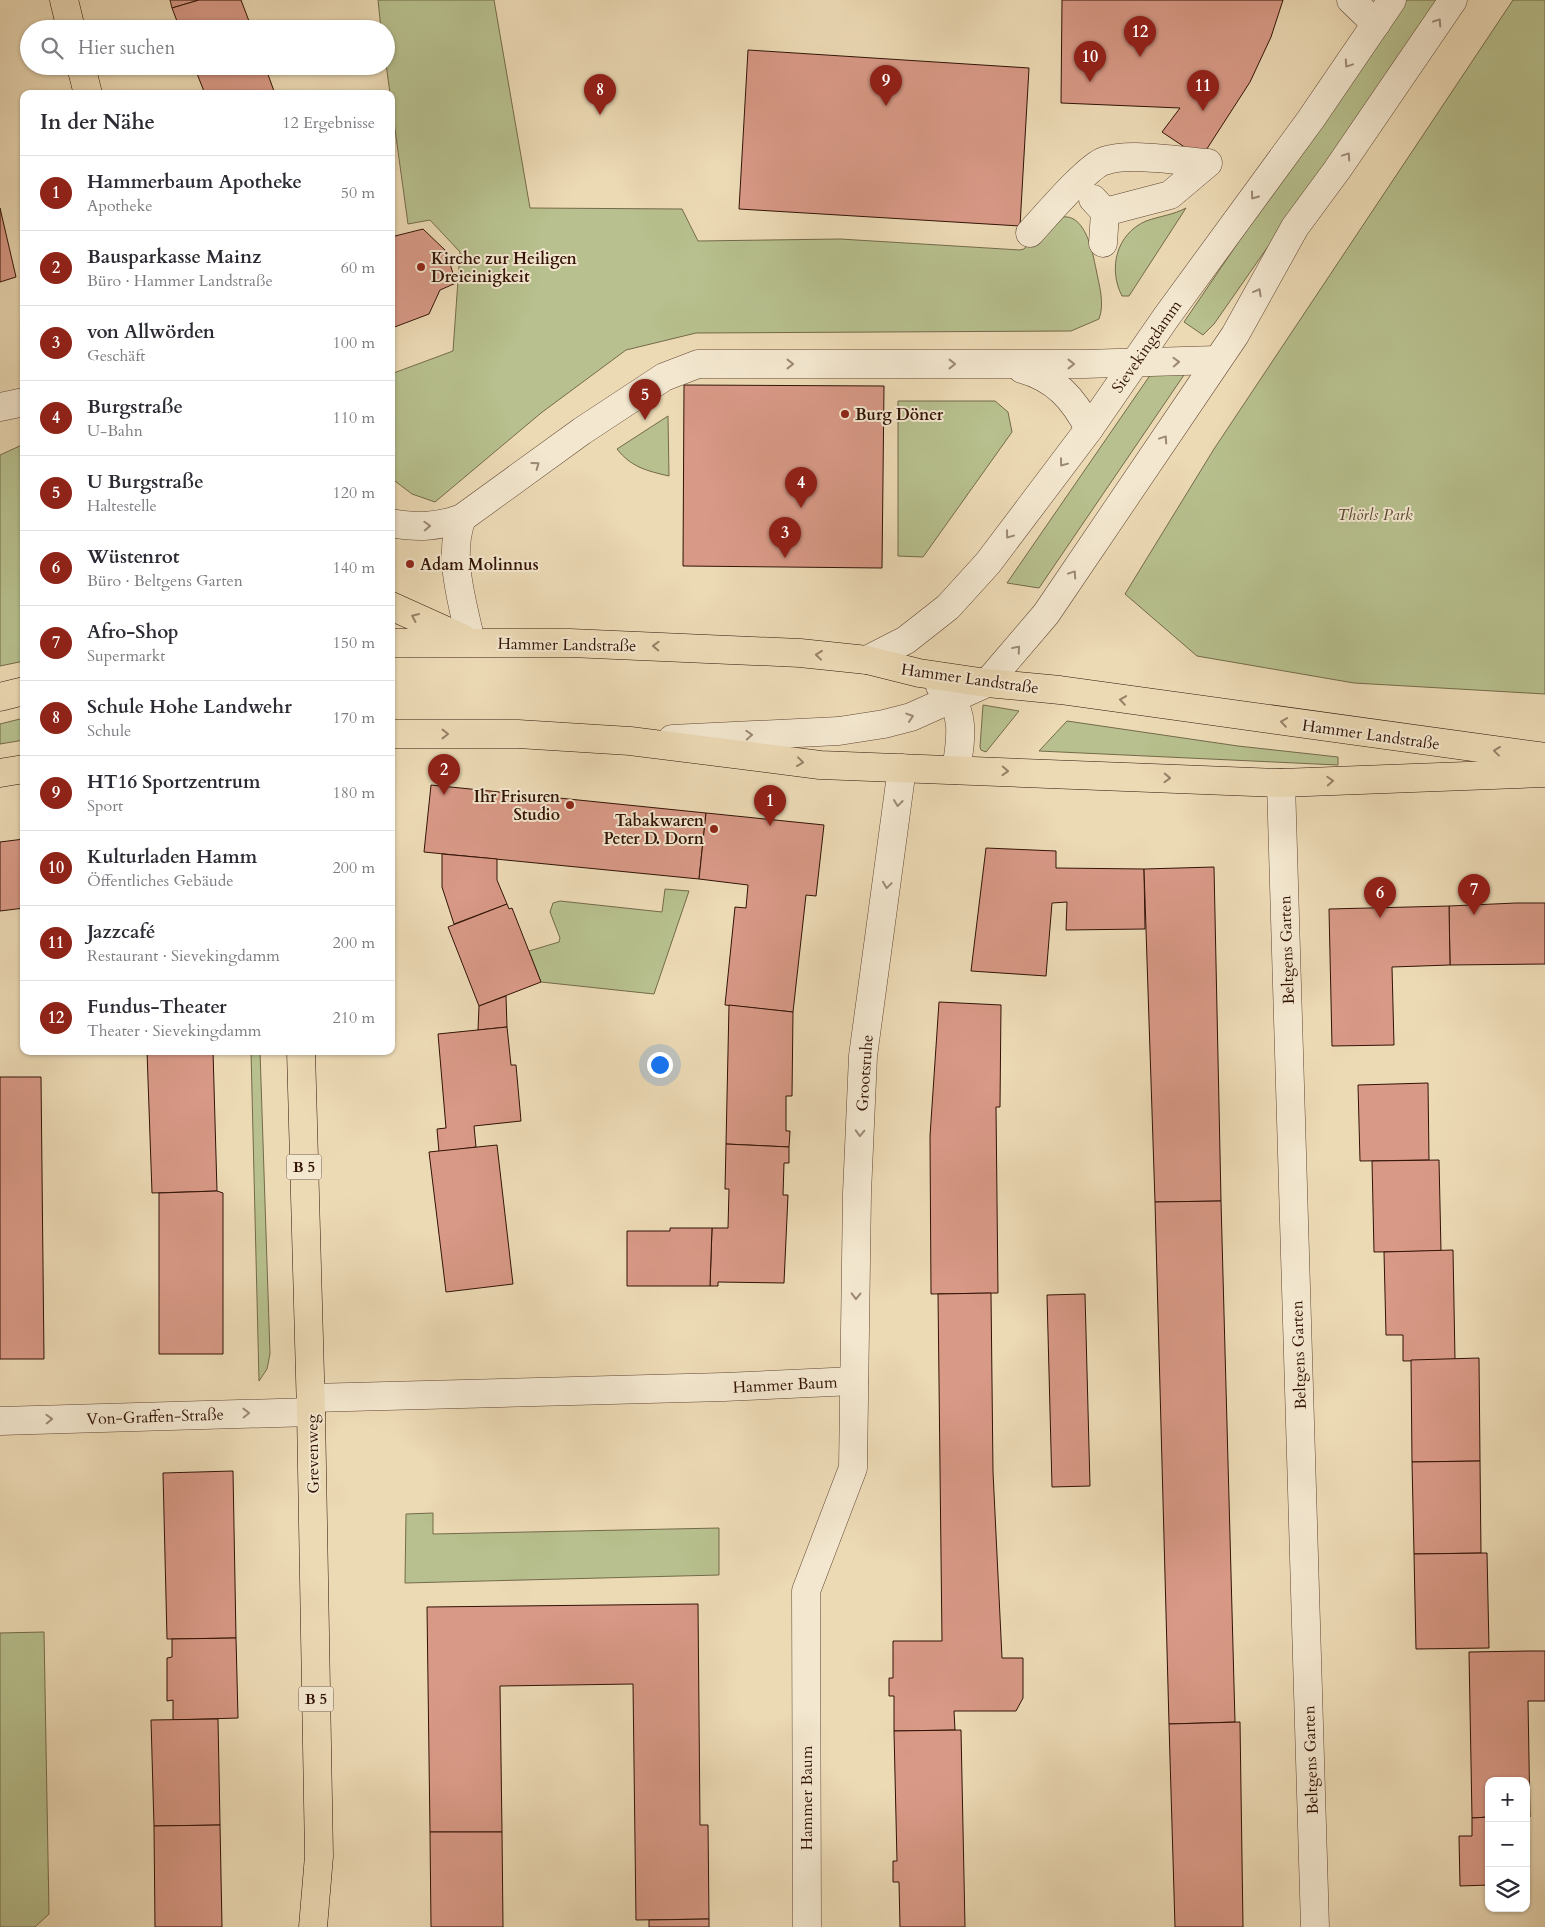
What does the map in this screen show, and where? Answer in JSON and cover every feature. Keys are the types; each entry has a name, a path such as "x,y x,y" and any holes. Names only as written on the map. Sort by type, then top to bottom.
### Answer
{"main road":[{"path":"64,0 69,20"},
{"path":"83,75 87,90"},
{"path":"395,608 471,642"},
{"name":"Hammer Landstraße","path":"395,643 471,642 669,647 800,654 867,660 919,673 987,683 1060,690 1545,757"},
{"path":"0,697 20,692"},
{"name":"Hammer Landstraße","path":"395,736 518,734 630,741 820,765 1281,784 1545,773"},
{"path":"0,773 20,770"},
{"name":"Grevenweg","path":"301,1055 311,1405 319,1856 313,1927"},
{"name":"Grevenweg","path":"319,1856 329,1927"}],"street":[{"path":"1352,0 1376,24"},
{"name":"Sievekingdamm","path":"867,660 906,640 948,607 988,563 1089,429 1134,363 1311,119 1392,0"},
{"path":"630,741 839,731 884,724 911,717 987,683 1046,614 1235,335 1295,227 1337,170 1453,0"},
{"path":"1030,233 1078,182 1102,161 1119,157 1208,163 1170,195 1105,212"},
{"path":"1078,182 1105,212 1103,243"},
{"path":"395,523 426,526 442,525 462,518 582,431 664,377 698,364 1005,364 1217,360"},
{"path":"1005,364 1035,372 1052,380 1080,411 1089,429"},
{"path":"0,407 20,403"},
{"path":"462,518 458,528 458,577 471,642"},
{"path":"919,673 938,684 958,708 961,723 956,770"},
{"name":"Grootsruhe","path":"854,1381 857,1193 863,1056 902,768"},
{"name":"Beltgens Garten","path":"1281,784 1315,1927"},
{"name":"Hammer Baum","path":"311,1405 854,1381 853,1468 806,1591 807,1927"},
{"name":"Von-Graffen-Straße","path":"0,1421 311,1405"}],"green space":[{"path":"378,0 494,0 530,208 682,209 698,241 840,239 1020,250 1024,249 1044,226 1057,218 1067,217 1075,220 1082,227 1091,248 1101,294 1101,313 1099,319 1071,331 696,333 626,350 541,413 435,502 412,494 395,481 395,373 453,351 460,252 430,220 408,224 395,129 395,90 390,90 388,75 395,75 395,20 380,20"},
{"path":"1403,0 1440,0 1214,324 1203,335 1184,322"},
{"name":"Thörls Park","path":"1513,0 1545,0 1545,694 1354,683 1197,656 1125,594 1214,449"},
{"path":"1186,208 1129,296 1122,296 1116,275 1117,253 1128,234 1146,221"},
{"path":"1153,371 1186,372 1039,588 1007,583"},
{"path":"898,401 995,401 1008,412 1012,432 923,557 898,556"},
{"path":"668,416 669,476 634,464 617,449"},
{"path":"20,446 20,662 0,666 0,455"},
{"path":"983,705 1019,711 986,752 981,750 980,747"},
{"path":"20,719 20,741 0,744 0,724"},
{"path":"1067,721 1238,746 1338,757 1338,765 1039,751"},
{"path":"665,889 689,891 654,994 541,982 529,951 559,942 560,938 550,912 553,903 560,901 662,912"},
{"path":"251,1055 260,1055 270,1354 267,1369 259,1381"},
{"path":"433,1513 433,1534 719,1528 719,1575 405,1583 406,1514"},
{"path":"44,1632 49,1914 35,1927 0,1927 0,1633"}],"building":[{"path":"170,0 199,0 172,8"},
{"path":"199,0 241,0 249,20 177,20 172,8"},
{"path":"1062,0 1283,0 1271,37 1250,82 1201,158 1162,132 1180,108 1061,103"},
{"path":"748,50 1029,68 1020,226 739,209"},
{"path":"198,75 268,75 274,90 203,90"},
{"path":"0,208 16,277 0,282"},
{"name":"Kirche zur Heiligen Dreieinigkeit","path":"423,229 446,251 456,283 440,290 429,314 395,327 395,236"},
{"path":"684,385 884,386 882,568 683,566"},
{"path":"431,785 706,813 699,879 424,852"},
{"path":"706,813 824,825 816,896 806,895 793,1012 725,1005 735,907 746,908 748,885 699,879"},
{"path":"20,840 20,908 0,911 0,842"},
{"path":"986,848 1056,851 1056,868 1144,869 1145,929 1066,930 1067,902 1052,903 1046,976 971,971"},
{"path":"442,854 497,859 497,880 507,904 454,924 442,887"},
{"path":"1214,867 1221,1201 1155,1202 1144,869"},
{"path":"1545,903 1545,964 1450,965 1449,906"},
{"path":"507,904 509,909 512,908 541,982 479,1006 448,927"},
{"path":"1449,906 1450,965 1392,967 1394,1045 1332,1046 1329,909"},
{"path":"506,996 507,1027 478,1030 479,1006"},
{"path":"939,1002 1001,1005 1000,1107 996,1107 998,1293 931,1294 930,1136"},
{"path":"729,1005 793,1012 792,1096 786,1096 786,1131 790,1131 789,1147 726,1144"},
{"path":"507,1027 511,1065 516,1065 521,1121 474,1126 476,1147 439,1152 437,1129 446,1128 438,1034"},
{"path":"147,1055 213,1055 217,1191 152,1193"},
{"path":"0,1077 41,1077 44,1359 0,1359"},
{"path":"1428,1083 1429,1160 1360,1161 1358,1085"},
{"path":"726,1144 789,1147 789,1163 784,1163 783,1195 788,1195 784,1283 718,1282 718,1286 710,1286 712,1228 728,1228 729,1189 725,1189"},
{"path":"497,1145 513,1284 446,1292 429,1152"},
{"path":"1439,1160 1441,1251 1374,1252 1372,1161"},
{"path":"217,1191 223,1193 223,1354 159,1354 159,1193"},
{"path":"1221,1201 1235,1722 1169,1724 1155,1202"},
{"path":"670,1228 712,1228 710,1286 627,1286 627,1231 670,1231"},
{"path":"1453,1250 1455,1360 1403,1361 1403,1335 1386,1335 1384,1252"},
{"path":"991,1293 993,1472 1002,1658 1023,1658 1023,1698 1016,1711 954,1711 955,1730 894,1731 894,1696 889,1696 889,1678 893,1678 893,1641 942,1641 938,1294"},
{"path":"1085,1294 1090,1486 1052,1487 1047,1295"},
{"path":"1479,1358 1480,1461 1412,1462 1411,1360"},
{"path":"1480,1461 1481,1553 1414,1554 1412,1462"},
{"path":"233,1471 236,1638 167,1639 163,1473"},
{"path":"1487,1553 1489,1648 1416,1649 1414,1554"},
{"path":"698,1604 700,1825 708,1825 709,1919 636,1920 633,1684 500,1686 502,1832 430,1832 427,1607"},
{"path":"236,1638 238,1718 173,1720 173,1700 167,1701 167,1658 172,1657 172,1639"},
{"path":"1545,1651 1545,1701 1528,1701 1529,1777 1485,1777 1485,1817 1472,1818 1469,1652"},
{"path":"218,1719 220,1825 154,1826 151,1720"},
{"path":"1240,1722 1243,1927 1175,1927 1169,1724"},
{"path":"961,1730 965,1927 900,1927 899,1882 893,1882 893,1861 897,1861 894,1731"},
{"path":"1485,1817 1485,1885 1460,1886 1459,1836 1472,1836 1472,1818"},
{"path":"220,1825 222,1927 155,1927 154,1826"},
{"path":"430,1832 502,1832 503,1927 431,1927"},
{"path":"709,1919 709,1927 649,1927 649,1920"}],"place":[{"name":"Fundus-Theater","path":"1140,57"},
{"name":"Kulturladen Hamm","path":"1090,82"},
{"name":"HT16 Sportzentrum","path":"886,106"},
{"name":"Jazzcafé","path":"1203,111"},
{"name":"Schule Hohe Landwehr","path":"600,115"},
{"name":"Kirche zur Heiligen Dreieinigkeit","path":"421,267"},
{"name":"Burg Döner","path":"845,414"},
{"name":"U Burgstraße","path":"645,420"},
{"name":"Burgstraße","path":"801,508"},
{"name":"von Allwörden","path":"785,558"},
{"name":"Adam Molinnus","path":"410,564"},
{"name":"Bausparkasse Mainz","path":"444,795"},
{"name":"Ihr Frisuren Studio","path":"570,805"},
{"name":"Hammerbaum Apotheke","path":"770,826"},
{"name":"Tabakwaren Peter D. Dorn","path":"714,829"},
{"name":"Afro-Shop","path":"1474,915"},
{"name":"Wüstenrot","path":"1380,918"}]}
